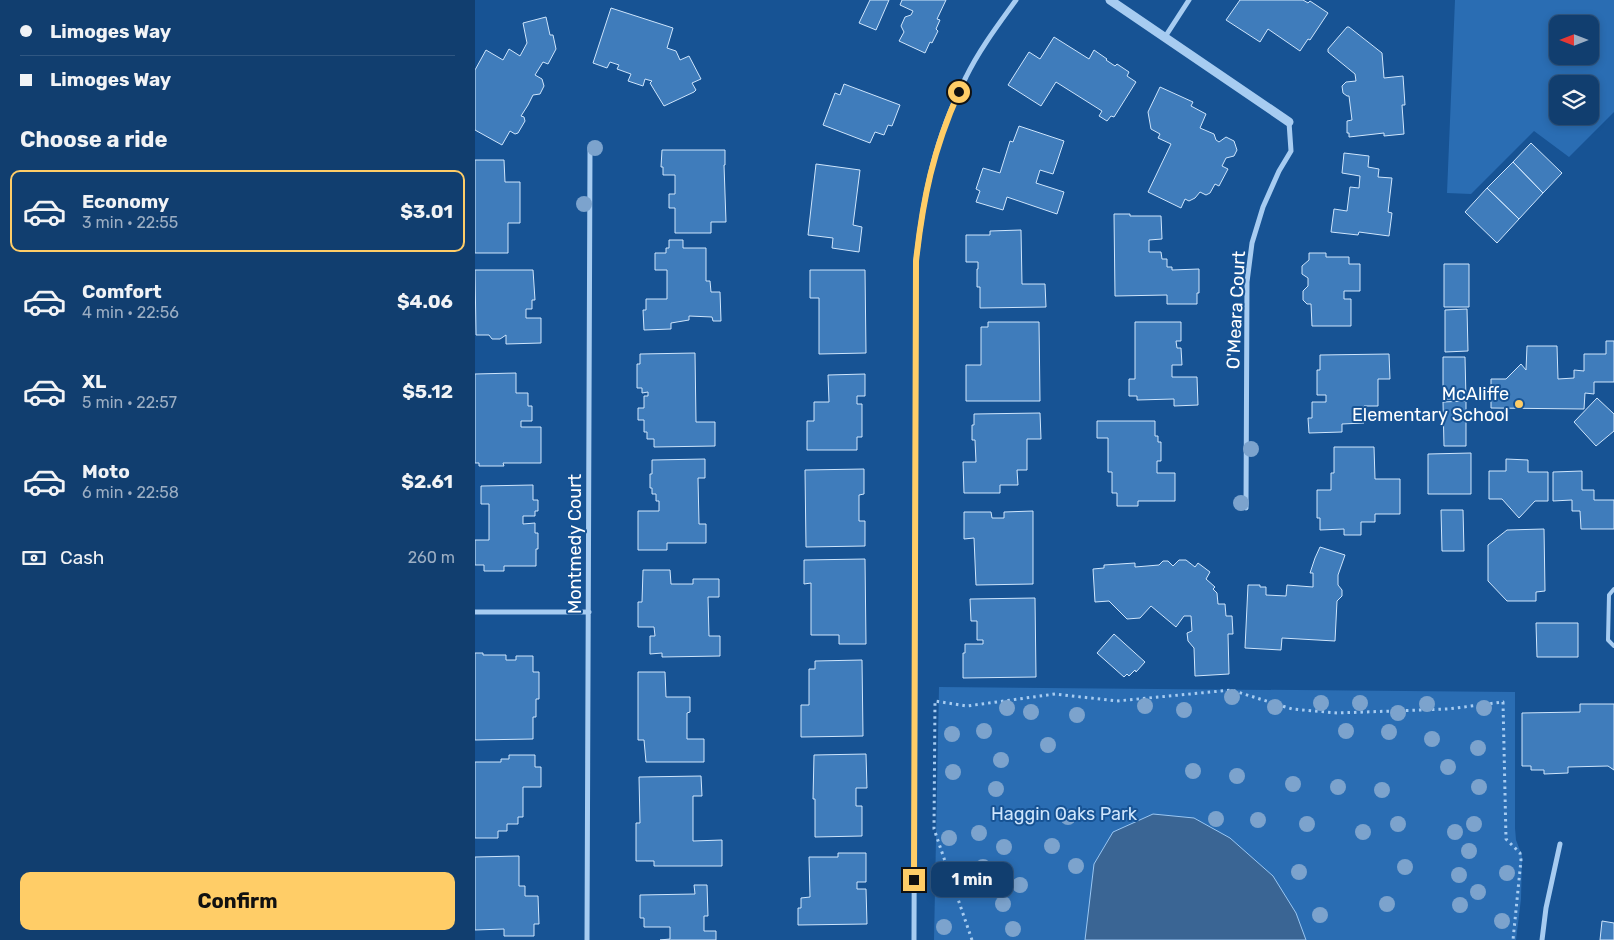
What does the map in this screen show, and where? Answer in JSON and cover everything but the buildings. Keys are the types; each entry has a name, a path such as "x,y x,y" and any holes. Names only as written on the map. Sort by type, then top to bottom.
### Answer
{"street":[{"path":"914,940 916,271 921,214 931,166 946,121 966,77 990,35 1016,0"},
{"path":"1110,0 1289,122"},
{"path":"1165,37 1189,0"},
{"name":"O'Meara Court","path":"1246,508 1247,282 1252,244 1263,206 1279,171 1291,151 1289,122"},
{"name":"Montmedy Court","path":"587,940 590,149"},
{"path":"475,612 589,612"},
{"path":"1543,940 1547,908 1560,844"}],"lane":[{"path":"1614,589 1609,595 1608,640 1614,646"}],"path":[{"path":"971,940 934,829 935,701 967,706 1055,694 1117,701 1231,690 1292,709 1337,713 1448,709 1503,702 1506,840 1520,854 1521,860 1513,940"}],"green space":[{"path":"1455,0 1614,0 1614,112 1569,157 1534,131 1471,194 1447,193"},
{"name":"Haggin Oaks Park","path":"939,687 1515,692 1515,828 1516,840 1522,856 1521,899 1516,940 934,940"}],"shaded area":[{"path":"1153,814 1194,818 1230,838 1273,876 1296,913 1306,940 1085,940 1094,864 1113,832"}],"place":[{"name":"McAliffe Elementary School","path":"1519,404"}],"route":[{"path":"914,880 916,261 921,214 931,166 946,121 959,92"}]}
